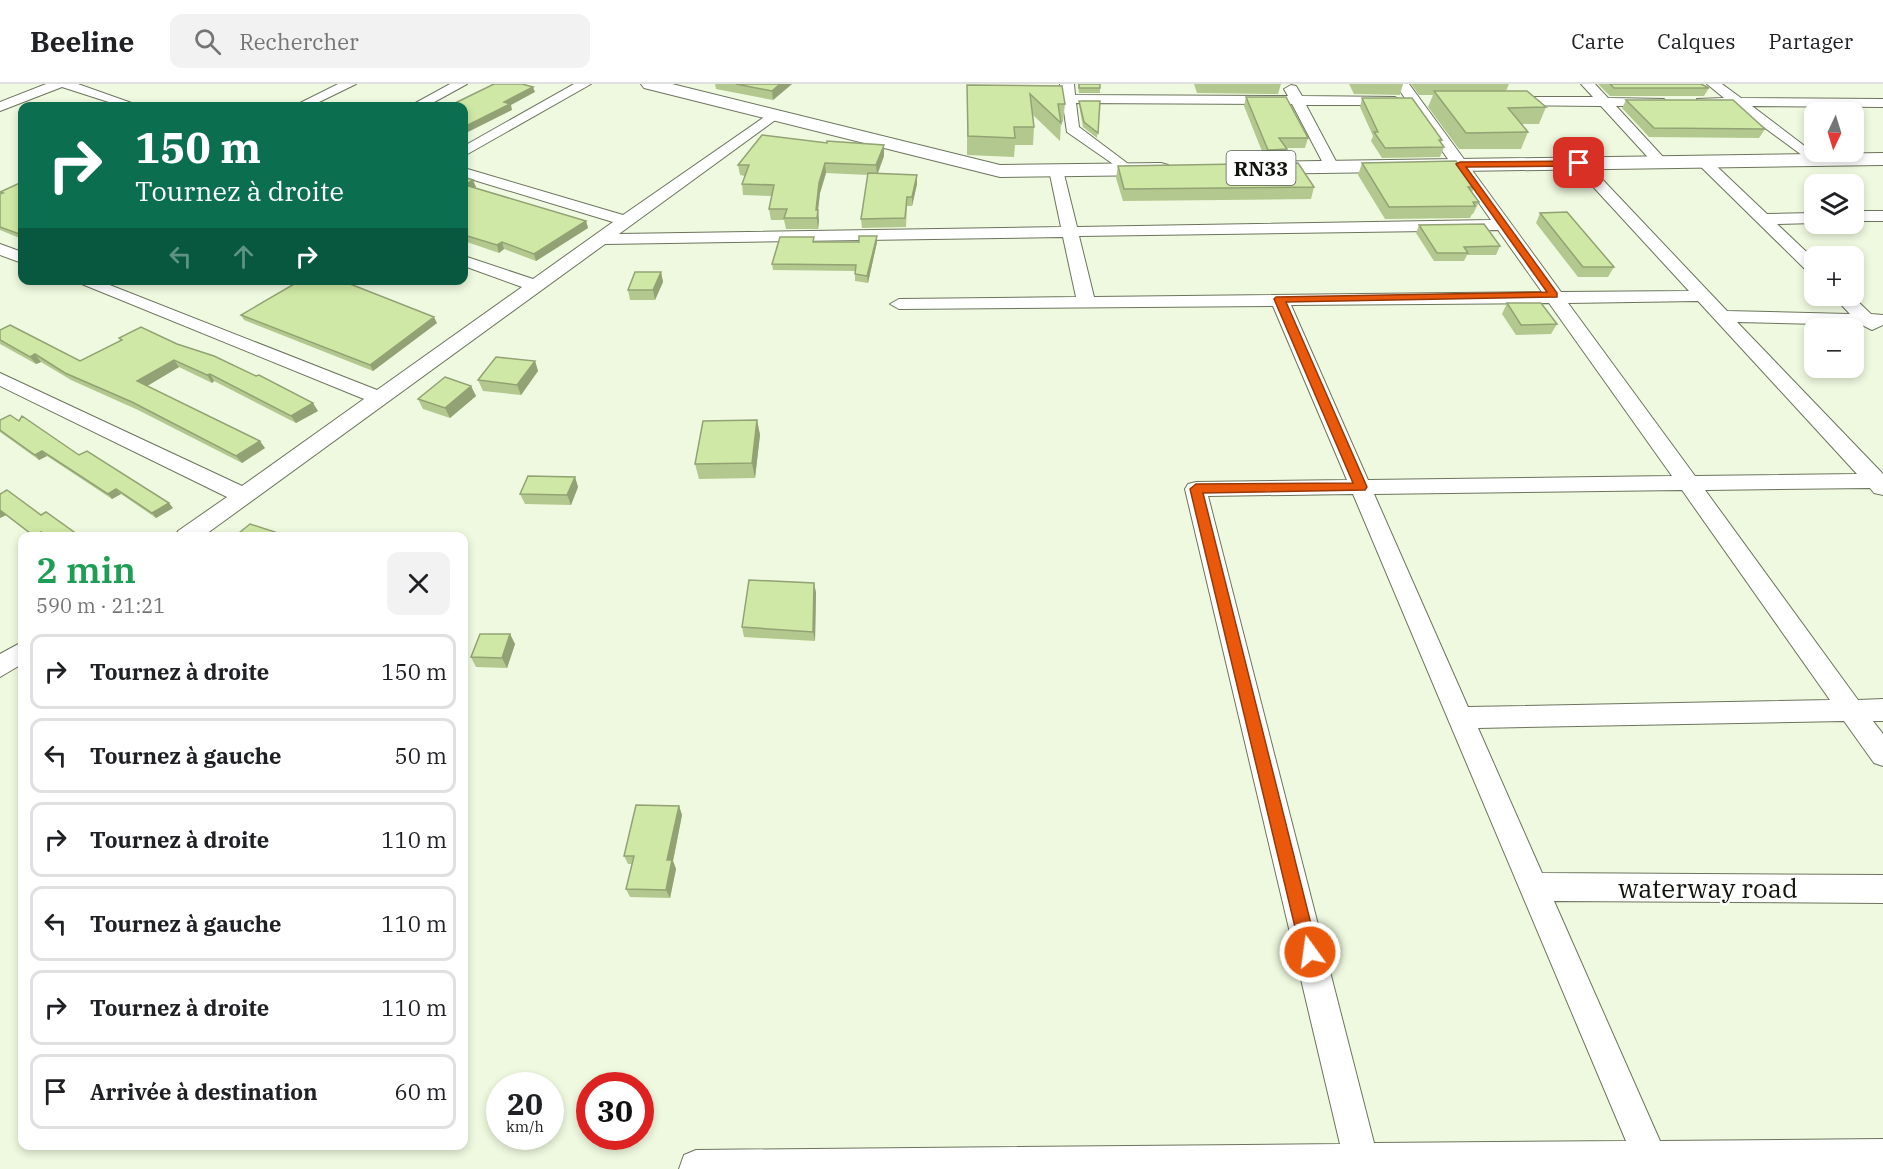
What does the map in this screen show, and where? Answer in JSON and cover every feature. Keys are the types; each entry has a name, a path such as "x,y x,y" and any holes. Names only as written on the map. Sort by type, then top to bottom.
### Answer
{"main road":[{"path":"650,84 1000,171 1184,169"},
{"name":"RN33","path":"1864,159 1883,159"},
{"name":"RN33","path":"1240,168 1804,160"}],"street":[{"path":"0,107 58,84"},
{"path":"65,84 121,102"},
{"path":"310,102 349,84"},
{"path":"425,102 460,84"},
{"path":"468,150 584,84"},
{"path":"1289,84 1332,167"},
{"path":"1402,84 1420,101 1460,164 1503,225 1883,755"},
{"path":"1588,84 1660,162"},
{"path":"1714,84 1804,152"},
{"path":"1126,170 1072,129 1067,91 1297,100 1420,101"},
{"path":"1498,101 1883,103"},
{"path":"193,532 773,115"},
{"path":"1704,162 1804,258"},
{"path":"1579,163 1881,484"},
{"path":"1056,170 1086,301"},
{"path":"468,173 627,221"},
{"path":"1864,216 1883,216"},
{"path":"1765,219 1804,218"},
{"path":"601,239 1503,225"},
{"path":"1,249 18,242"},
{"path":"1,249 18,256"},
{"path":"468,262 536,286"},
{"path":"94,285 379,398"},
{"path":"899,304 1554,295 1705,296"},
{"path":"1279,299 1653,1164"},
{"path":"1855,306 1874,320 1883,334"},
{"path":"1724,316 1874,320"},
{"path":"0,379 244,496"},
{"path":"1361,1161 1196,489 1881,484"},
{"path":"0,667 18,654"},
{"path":"1460,718 1883,710"},
{"name":"waterway road","path":"1532,887 1883,889"},
{"path":"696,1167 1361,1161 1653,1164 1883,1156"}],"building":[{"path":"494,84 522,84 533,87 504,102 510,104 468,125 468,102 457,102"},
{"path":"736,84 780,84 772,91"},
{"path":"1079,84 1100,84 1100,88 1079,88"},
{"path":"1610,84 1701,84 1709,88 1614,88"},
{"path":"967,85 1062,86 1065,104 1058,104 1061,123 1030,94 1034,127 1014,127 1015,138 968,136"},
{"path":"1434,91 1527,91 1546,107 1508,108 1528,132 1466,133"},
{"path":"1246,97 1286,97 1308,138 1279,138 1287,149 1268,150"},
{"path":"1362,98 1412,98 1442,140 1439,140 1444,147 1385,148 1374,132 1378,132"},
{"path":"1626,100 1733,100 1765,129 1654,128"},
{"path":"1079,101 1100,101 1098,133 1084,122"},
{"path":"762,135 827,143 827,141 884,145 876,165 825,163 819,183 817,218 784,218 787,209 769,209 774,185 742,184 749,165 738,165"},
{"path":"1456,161 1474,187 1468,187 1479,202 1473,202 1475,206 1389,207 1362,163"},
{"path":"1298,163 1314,187 1124,189 1118,166"},
{"path":"868,173 917,175 912,197 907,197 905,218 861,219"},
{"path":"18,184 18,234 0,227 0,194 3,193 0,192"},
{"path":"468,186 586,221 534,254 502,242 497,245 468,236"},
{"path":"1567,212 1614,267 1583,267 1540,213"},
{"path":"1484,224 1500,246 1464,247 1468,253 1437,253 1419,225"},
{"path":"859,236 877,236 867,276 855,274 856,265 772,264 780,237 814,237 813,242 859,242"},
{"path":"635,272 661,272 653,290 628,290"},
{"path":"292,285 353,285 434,317 370,365 241,315"},
{"path":"1507,303 1541,303 1557,324 1521,325"},
{"path":"10,325 80,361 122,340 119,338 141,327 177,344 214,356 256,376 259,375 313,403 291,416 210,374 207,375 174,360 137,381 260,441 236,456 132,402 65,373 35,354 30,357 0,340 0,330"},
{"path":"496,357 535,361 517,385 478,380"},
{"path":"445,377 471,386 445,408 418,399"},
{"path":"10,415 19,421 22,416 79,455 87,451 169,503 152,513 116,489 108,494 42,451 35,455 0,430 0,420"},
{"path":"757,420 752,463 695,464 703,421"},
{"path":"528,476 575,477 567,495 520,494"},
{"path":"7,490 41,515 46,512 74,532 29,532 0,510 0,494"},
{"path":"250,524 275,532 240,532"},
{"path":"749,580 814,583 813,632 742,627"},
{"path":"480,634 510,634 502,658 471,657"},
{"path":"636,805 679,806 667,860 672,860 666,890 626,889 634,856 624,856"}],"route":[{"path":"1310,952 1196,489 1360,487 1279,299 1554,295 1460,164 1579,163"}]}
